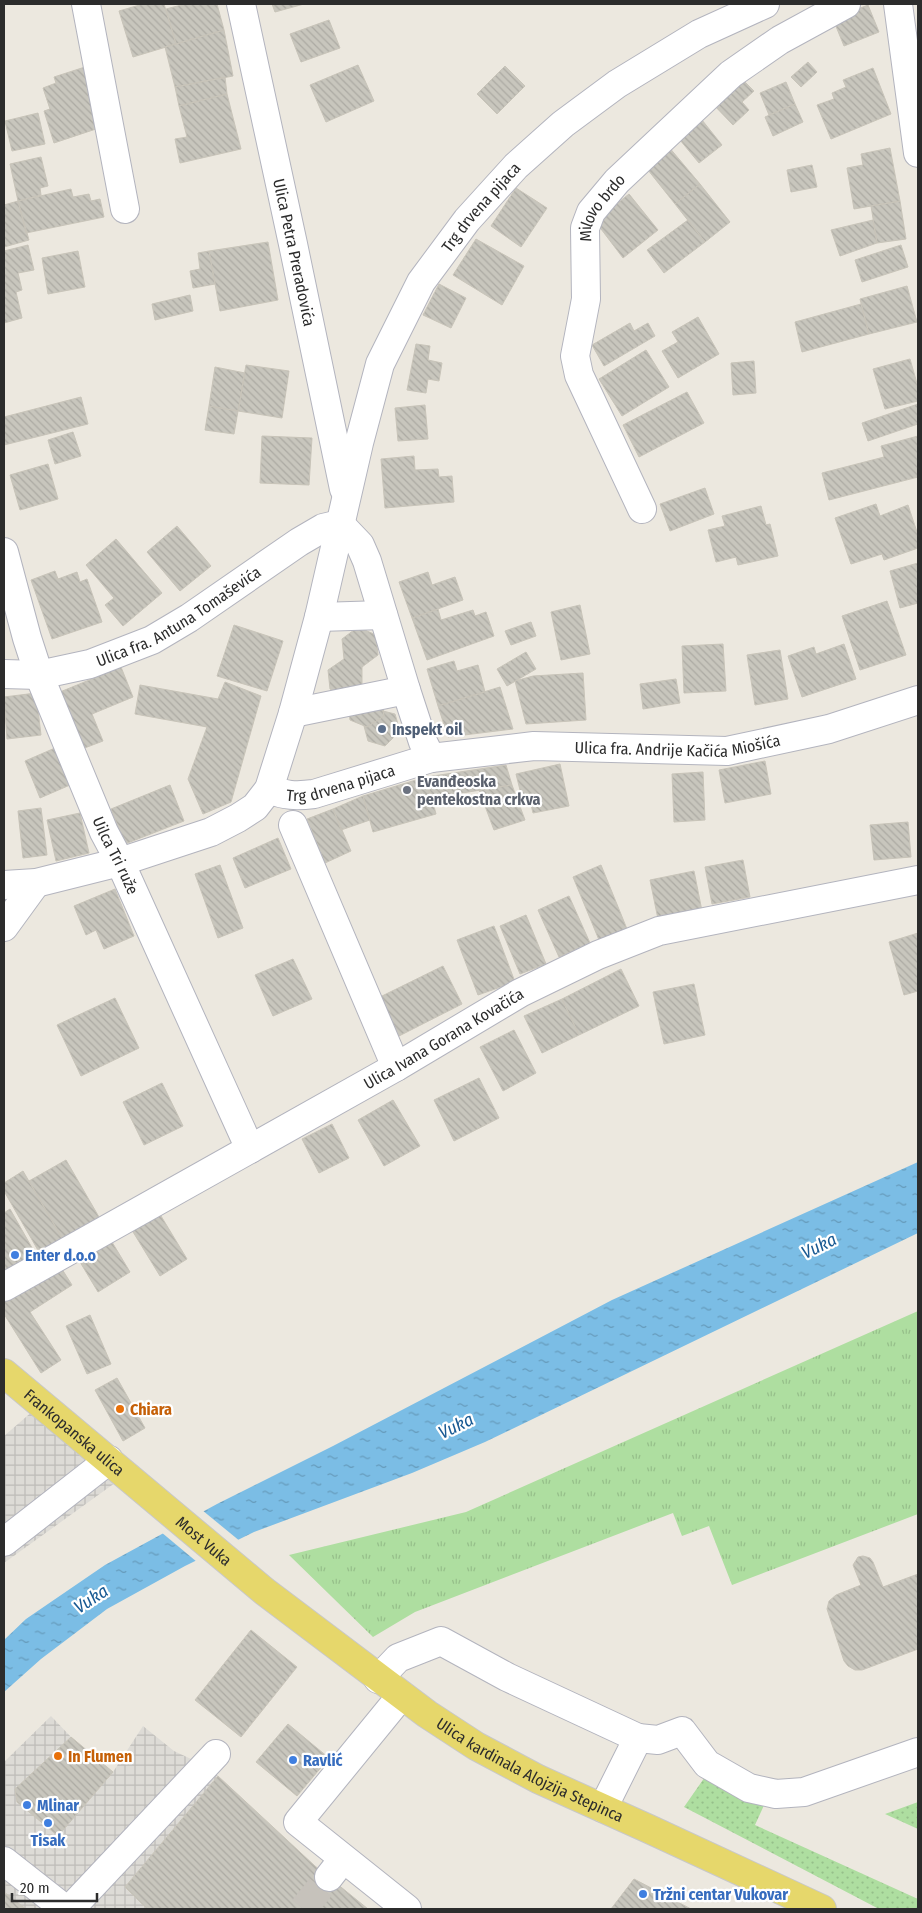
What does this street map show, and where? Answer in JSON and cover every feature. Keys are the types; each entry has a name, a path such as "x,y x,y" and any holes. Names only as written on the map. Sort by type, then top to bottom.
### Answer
{"main road":[{"name":"Frankopanska ulica","path":"4,1373 145,1492"},
{"name":"Most Vuka","path":"145,1492 264,1590"},
{"name":"Ulica kardinala Alojzija Stepinca","path":"264,1590 401,1696 476,1746 538,1780 822,1909"}],"street":[{"path":"86,4 125,209"},
{"name":"Ulica Petra Preradovića","path":"241,4 324,392 343,513"},
{"name":"Trg drvena pijaca","path":"431,758 314,794 296,796 280,794 269,788 293,712 319,617 372,390 380,364 420,282 467,220 516,166 563,124 617,84 699,34 765,4"},
{"name":"Milovo brdo","path":"642,509 579,376 575,356 586,299 585,228 591,212 617,181 731,74 780,40 846,4"},
{"path":"898,4 918,153"},
{"path":"324,392 331,396 353,398 365,395 372,390"},
{"path":"343,513 368,561 406,690 423,742 431,758"},
{"name":"Ulica fra. Antuna Tomaševića","path":"4,674 40,675 90,664 152,640 189,618 343,513"},
{"name":"Uilca Tri ruže","path":"4,552 27,638 40,675 104,832 120,862 250,1149"},
{"path":"319,617 383,615"},
{"path":"293,712 406,690"},
{"name":"Ulica fra. Andrije Kačića Miošića","path":"431,758 534,746 727,752 829,729 918,700"},
{"path":"4,885 36,883 120,862 211,832 255,807 269,788"},
{"path":"293,825 396,1067"},
{"name":"Ulica Ivana Gorana Kovačića","path":"4,1287 396,1067 520,993 598,955 659,932 918,880"},
{"path":"4,927 36,883"},
{"path":"4,1542 109,1460"},
{"path":"378,1678 398,1658 440,1641 507,1677 638,1738 658,1740 682,1731 707,1764 749,1788 776,1794 804,1792 918,1752"},
{"path":"401,1696 298,1822 336,1868 407,1909"},
{"path":"603,1808 638,1738"},
{"path":"70,1909 216,1754"},
{"path":"4,1861 65,1909"}],"green space":[{"path":"918,1311 918,1514 732,1585 709,1526 682,1536 673,1513 415,1612 373,1637 289,1555 466,1512"},
{"path":"707,1774 765,1803 755,1825 918,1899 918,1909 879,1909 684,1807"},
{"path":"918,1802 918,1829 885,1814"}],"shaded area":[{"path":"41,1404 126,1475 4,1563 4,1436"},
{"path":"51,1716 71,1737 15,1789 17,1802 58,1836 113,1772 143,1726 174,1751 206,1766 218,1776 125,1887 147,1909 26,1909 4,1892 4,1762"}],"water":[{"name":"Vuka","path":"918,1162 918,1233 485,1442 412,1473 254,1532 185,1566 107,1609 41,1659 4,1692 4,1640 26,1619 105,1565 217,1504 333,1446 612,1300"}],"pier":[{"path":"202,1510 241,1542 197,1562 161,1532"}],"building":[{"path":"143,4 164,4 176,44 133,57 119,11"},
{"path":"185,4 217,4 224,30 176,44 166,9"},
{"path":"272,4 304,4 275,12"},
{"path":"868,5 879,32 844,46 833,19"},
{"path":"329,20 340,48 301,62 290,34"},
{"path":"224,30 233,76 175,87 165,47"},
{"path":"808,62 817,72 801,87 791,77"},
{"path":"358,65 374,101 326,122 310,85"},
{"path":"88,66 96,92 88,94 99,128 54,143 44,111 50,109 43,88 56,83 54,77"},
{"path":"505,66 525,86 497,114 477,94"},
{"path":"873,68 891,114 831,139 817,105 834,99 832,93 846,87 843,80"},
{"path":"739,76 754,91 742,102 749,110 733,125 711,102"},
{"path":"225,77 227,94 179,106 175,87"},
{"path":"786,82 795,104 769,115 760,93"},
{"path":"227,94 241,149 180,163 175,139 187,137 179,106"},
{"path":"795,104 803,122 773,136 765,117"},
{"path":"38,113 45,144 12,151 5,121"},
{"path":"698,115 722,145 699,163 675,134"},
{"path":"668,146 700,184 675,204 644,165"},
{"path":"890,148 900,201 854,209 847,168 863,165 861,154"},
{"path":"41,157 48,186 40,188 41,195 18,201 10,164"},
{"path":"812,165 817,187 791,192 787,170"},
{"path":"700,184 730,222 705,242 675,204"},
{"path":"516,188 547,208 521,247 491,226"},
{"path":"71,189 73,197 89,194 91,201 100,199 104,217 26,233 18,201"},
{"path":"629,194 658,230 623,258 595,221"},
{"path":"18,201 29,240 4,247 4,205"},
{"path":"900,201 906,239 877,243 871,206"},
{"path":"688,220 705,242 664,273 647,250"},
{"path":"873,220 877,243 840,256 831,230"},
{"path":"476,239 524,266 502,305 453,275"},
{"path":"268,242 278,300 220,311 209,251"},
{"path":"28,245 34,270 18,273 22,290 16,292 22,318 4,323 4,251"},
{"path":"901,245 908,267 862,282 855,260"},
{"path":"78,251 85,287 48,294 42,258"},
{"path":"209,251 215,284 193,288 190,271 200,269 198,253"},
{"path":"439,284 466,298 451,328 423,315"},
{"path":"907,286 917,322 869,334 860,299"},
{"path":"190,295 193,311 155,320 152,304"},
{"path":"861,304 869,334 802,352 795,322"},
{"path":"698,317 719,354 678,378 662,351 678,342 672,332"},
{"path":"630,323 634,331 648,323 655,336 604,366 592,345"},
{"path":"416,344 430,346 428,360 442,363 439,381 428,379 426,393 407,390"},
{"path":"646,350 669,387 622,416 599,379"},
{"path":"910,359 918,387 918,401 885,409 873,369"},
{"path":"754,361 756,393 733,395 731,363"},
{"path":"246,365 289,371 282,418 238,411"},
{"path":"215,367 245,373 238,411 209,406"},
{"path":"687,392 704,423 639,457 623,425"},
{"path":"81,397 88,424 4,445 4,417"},
{"path":"918,404 918,424 868,441 862,423"},
{"path":"425,405 428,439 398,441 395,408"},
{"path":"209,406 238,411 234,434 205,430"},
{"path":"73,432 81,456 55,464 48,440"},
{"path":"262,436 312,438 309,485 260,483"},
{"path":"918,436 918,477 829,500 822,473 884,457 881,446"},
{"path":"414,456 415,470 438,469 439,477 452,476 454,502 385,508 381,459"},
{"path":"48,464 58,499 20,510 10,475"},
{"path":"705,488 714,514 670,531 660,504"},
{"path":"876,504 880,516 908,505 918,535 918,548 884,560 882,554 851,564 835,518"},
{"path":"761,506 766,525 770,524 778,556 738,565 736,557 716,562 708,530 725,526 722,516"},
{"path":"177,526 211,566 180,591 147,552"},
{"path":"116,539 162,593 123,626 105,605 114,598 86,565"},
{"path":"918,563 918,603 900,608 890,571"},
{"path":"55,571 58,579 77,572 80,582 87,579 102,622 52,639 31,580"},
{"path":"428,572 432,585 455,577 463,600 412,618 399,582"},
{"path":"887,601 906,655 860,670 842,616"},
{"path":"580,605 590,654 561,660 551,612"},
{"path":"438,609 441,620 473,610 475,616 486,612 494,636 427,660 412,618"},
{"path":"531,622 536,636 511,645 505,631"},
{"path":"234,625 283,641 267,691 217,676"},
{"path":"358,627 376,635 378,655 362,667 362,688 382,698 384,716 367,727 350,720 347,698 330,689 328,670 344,659 342,639"},
{"path":"723,644 726,691 684,693 682,646"},
{"path":"844,644 856,679 802,697 788,656 814,647 816,654"},
{"path":"780,650 788,699 755,705 747,655"},
{"path":"526,652 536,669 507,686 497,669"},
{"path":"454,661 457,671 478,665 485,692 438,706 427,669"},
{"path":"121,667 133,697 92,714 103,741 82,749 60,692"},
{"path":"583,673 586,720 526,724 515,681 533,676"},
{"path":"676,679 680,703 643,709 640,684"},
{"path":"225,682 261,696 231,802 203,814 188,779 207,727 135,714 140,685 218,699"},
{"path":"500,687 513,729 448,737 438,706"},
{"path":"36,693 41,735 7,739 4,697"},
{"name":"Inspekt oil","path":"383,711 395,714 400,731 385,746 368,741 364,726 367,727 384,716"},
{"path":"55,748 70,785 40,798 25,761"},
{"path":"765,761 771,794 725,803 719,770"},
{"path":"560,764 569,806 533,813 529,796 522,798 516,774"},
{"path":"506,765 512,785 456,794 453,773"},
{"path":"703,772 705,820 674,822 672,774"},
{"path":"453,773 456,794 431,801 426,777"},
{"path":"426,777 436,814 373,832 363,796"},
{"path":"170,785 184,821 125,844 111,809"},
{"path":"512,785 525,820 494,830 479,790"},
{"path":"363,796 370,820 341,830 333,809"},
{"path":"41,808 47,855 23,858 18,811"},
{"path":"333,809 351,851 325,863 307,819"},
{"path":"80,813 89,853 56,861 47,820"},
{"path":"908,822 911,857 874,860 870,825"},
{"path":"278,838 291,869 245,888 233,858"},
{"path":"743,860 750,897 712,904 705,867"},
{"path":"220,865 243,928 218,938 195,874"},
{"path":"601,865 627,929 599,940 573,877"},
{"path":"694,871 702,911 658,919 650,880"},
{"path":"115,889 134,936 104,949 96,930 86,935 74,906"},
{"path":"569,896 590,943 559,957 538,910"},
{"path":"526,915 546,964 520,974 500,926"},
{"path":"494,926 515,982 478,995 457,940"},
{"path":"918,933 918,991 904,995 889,942"},
{"path":"293,959 312,999 273,1016 255,975"},
{"path":"443,966 462,1004 399,1036 380,997"},
{"path":"621,969 639,1006 579,1035 562,999"},
{"path":"694,984 705,1035 664,1044 653,992"},
{"path":"115,998 139,1048 81,1076 57,1025"},
{"path":"562,999 579,1035 542,1053 524,1016"},
{"path":"514,1030 536,1073 503,1091 480,1047"},
{"path":"479,1078 499,1118 454,1141 434,1100"},
{"path":"162,1083 183,1126 144,1145 123,1102"},
{"path":"393,1100 420,1146 384,1166 358,1120"},
{"path":"332,1124 349,1158 319,1173 302,1139"},
{"path":"66,1160 99,1217 62,1238 29,1181"},
{"path":"23,1171 62,1238 39,1252 4,1191 4,1183"},
{"path":"10,1209 35,1253 4,1271 4,1213"},
{"path":"158,1211 187,1259 160,1276 130,1227"},
{"path":"109,1237 130,1272 98,1292 77,1257"},
{"path":"60,1266 72,1285 30,1312 61,1360 41,1373 4,1314 4,1302"},
{"path":"90,1315 111,1364 87,1374 66,1326"},
{"name":"Chiara","path":"117,1378 145,1428 123,1441 95,1390"},
{"path":"858,1557 870,1558 873,1562 883,1587 918,1574 918,1649 862,1670 855,1670 844,1661 827,1609 829,1601 836,1595 861,1585 853,1565"},
{"path":"251,1630 297,1667 241,1737 195,1700"},
{"name":"Ravlić","path":"288,1724 329,1758 297,1796 256,1762"},
{"path":"71,1737 113,1772 58,1836 17,1802 15,1789"},
{"path":"218,1776 315,1866 368,1909 147,1909 125,1887"},
{"name":"Tržni centar Vukovar","path":"634,1879 691,1909 611,1909"},
{"path":"4,1892 26,1909 4,1909"}],"tunnel":[{"path":"303,1909 329,1877"}],"place":[{"name":"Inspekt oil","path":"382,729"},
{"name":"Evanđeoska pentekostna crkva","path":"407,790"},
{"name":"Enter d.o.o","path":"15,1255"},
{"name":"Chiara","path":"120,1409"},
{"name":"In Flumen","path":"58,1756"},
{"name":"Ravlić","path":"293,1760"},
{"name":"Mlinar","path":"27,1805"},
{"name":"Tisak","path":"48,1823"},
{"name":"Tržni centar Vukovar","path":"643,1894"}]}
